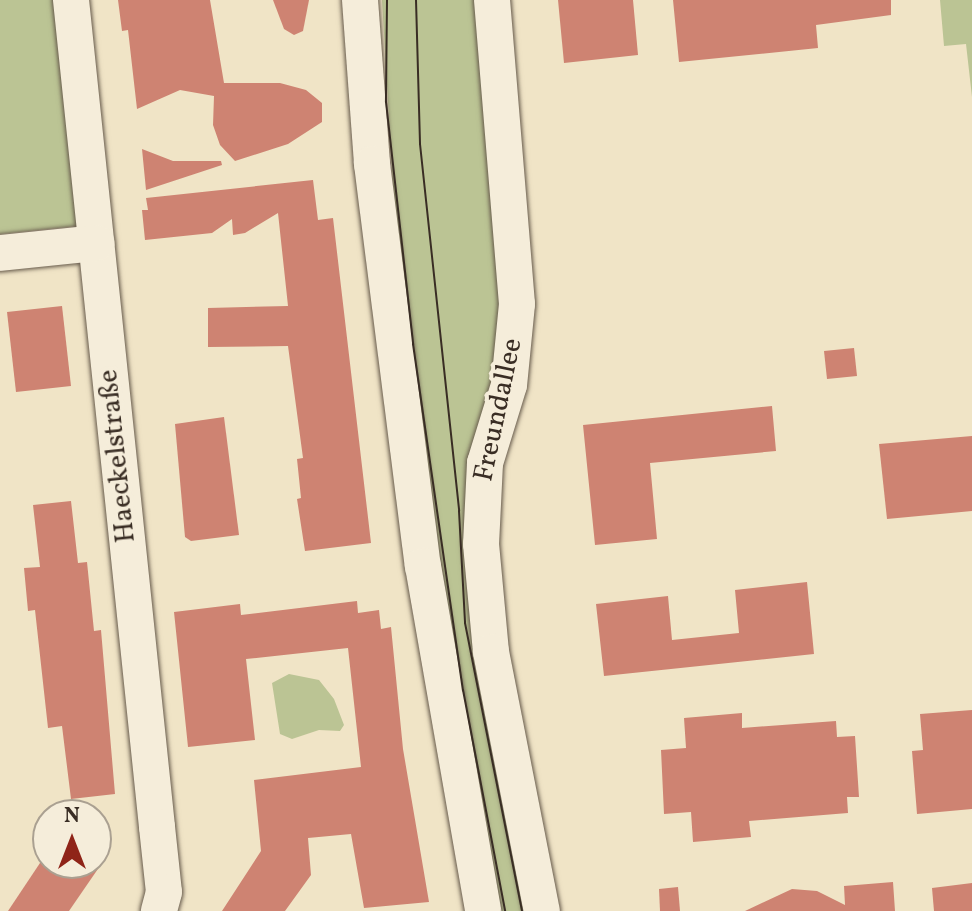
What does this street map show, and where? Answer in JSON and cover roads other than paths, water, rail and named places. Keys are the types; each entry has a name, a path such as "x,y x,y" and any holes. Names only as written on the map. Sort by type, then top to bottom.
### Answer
{"street":[{"name":"Haeckelstraße","path":"71,0 161,866 159,911"},
{"path":"360,0 372,164 423,566 483,911"},
{"name":"Freundallee","path":"492,0 517,304 509,385 485,463 481,544 498,694 542,911"},
{"path":"0,253 96,243"}],"tram line":[{"path":"387,0 386,102 413,344 463,690 505,911"},
{"path":"416,0 420,144 459,511 465,623 522,911"}]}
